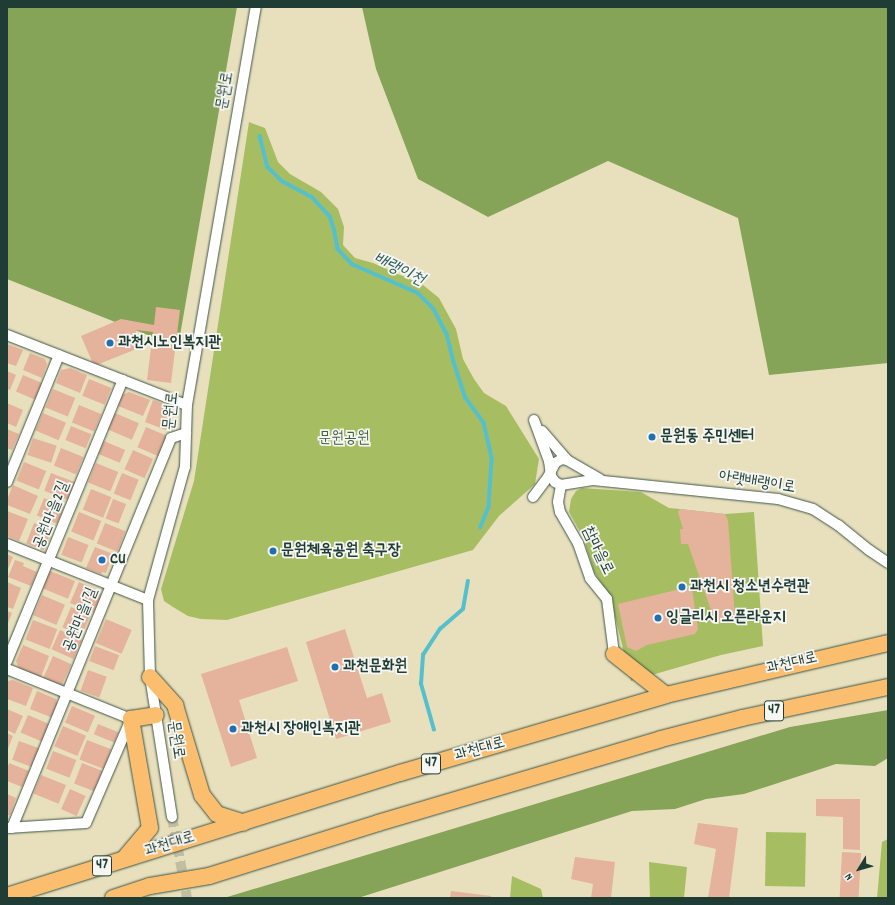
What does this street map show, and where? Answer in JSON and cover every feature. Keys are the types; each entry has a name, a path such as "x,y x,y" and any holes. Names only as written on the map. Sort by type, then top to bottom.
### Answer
{"highway":[{"name":"과천대로","path":"7,896 400,773 666,695 888,642"},
{"path":"614,654 666,695"},
{"path":"150,677 176,705 202,795 217,814 244,823"},
{"name":"47","path":"113,898 150,886 209,876 378,823 661,739 742,718 888,687"},
{"path":"124,859 150,828 131,719 156,715"}],"street":[{"name":"문원로","path":"172,817 150,677 148,600 185,467 187,405 256,7"},
{"path":"7,335 187,405"},
{"path":"7,482 59,355"},
{"name":"공원마을2길","path":"7,661 123,380"},
{"path":"559,485 553,479 534,420 553,445 571,462 603,481"},
{"name":"공원마을1길","path":"10,828 68,694 170,438 186,432"},
{"path":"558,461 571,462 577,473 572,483 559,485 533,497 558,461"},
{"name":"아랫배랭이로","path":"572,483 593,480 778,498 813,509 838,525 888,563"},
{"name":"참마을로","path":"559,485 558,502 560,512 578,543 590,578 607,599 614,654"},
{"path":"7,544 148,600"},
{"path":"7,669 131,719 86,823 10,828"}],"green space":[{"path":"7,7 237,7 178,347 7,279"},
{"path":"362,7 888,7 888,363 769,375 738,218 608,161 488,217 418,179 376,69"},
{"name":"문원공원","path":"249,122 265,128 278,162 290,174 321,192 338,209 344,227 343,245 355,258 373,263 423,285 439,298 456,329 463,359 474,379 484,393 506,406 539,459 535,484 499,516 473,550 227,620 201,619 188,616 164,601 161,589 194,481"},
{"name":"과천시 청소년수련관","path":"582,488 641,492 669,508 725,514 754,512 763,646 721,655 631,681 610,596 594,572 583,537 569,512 571,499 576,491"},
{"path":"888,710 888,758 875,766 836,764 744,794 706,799 675,809 632,811 358,898 224,898 790,727"},
{"path":"766,832 806,833 805,887 765,886"},
{"path":"888,839 888,898 877,898 882,842"},
{"path":"649,862 687,867 684,898 650,898"},
{"path":"512,876 541,889 543,898 510,898"}],"building":[{"name":"과천시노인복지관","path":"156,307 180,310 171,383 147,380 153,332 136,330 134,350 94,366 81,336 121,319 154,325"},
{"path":"7,344 23,350 16,366 7,363"},
{"path":"30,353 45,359 47,364 42,378 23,370"},
{"path":"70,368 87,375 80,393 56,383 61,370"},
{"path":"7,371 16,375 10,390 7,389"},
{"path":"23,375 42,383 35,400 16,392"},
{"path":"89,379 111,388 105,405 82,396"},
{"path":"53,389 75,398 68,417 46,408"},
{"path":"129,392 150,400 143,416 118,406 122,395"},
{"path":"153,400 170,406 173,412 166,430 145,422"},
{"path":"7,403 23,410 16,427 7,423"},
{"path":"79,405 101,414 94,432 72,423"},
{"path":"43,413 66,423 59,440 36,430"},
{"path":"115,413 139,423 132,440 108,430"},
{"path":"71,426 91,434 86,448 65,440"},
{"path":"146,427 167,436 159,456 137,447"},
{"path":"7,429 19,434 12,450 7,448"},
{"path":"33,438 57,446 51,463 27,455"},
{"path":"104,441 125,450 120,463 99,454"},
{"path":"61,448 83,457 76,475 54,466"},
{"path":"133,450 153,459 145,478 124,469"},
{"path":"24,462 46,471 39,490 17,481"},
{"path":"96,463 118,472 110,491 88,482"},
{"path":"51,473 75,482 68,500 44,491"},
{"path":"122,473 139,480 130,500 114,493"},
{"path":"13,485 38,496 30,514 7,505 7,500"},
{"path":"91,489 111,497 103,518 83,509"},
{"path":"44,498 64,506 57,524 37,516"},
{"path":"113,499 126,504 119,524 105,519"},
{"name":"과천시 청소년수련관","path":"680,509 725,514 728,520 735,618 732,622 718,622 714,619 688,544 681,544 680,529 683,529 678,512"},
{"path":"7,511 28,519 19,541 7,536"},
{"path":"79,512 101,521 93,540 71,531"},
{"path":"34,523 52,530 44,550 26,544"},
{"path":"105,523 125,531 117,552 97,543"},
{"path":"68,537 89,545 82,563 61,555"},
{"path":"95,547 113,554 106,573 102,572 101,574 86,568"},
{"path":"7,554 13,557 7,571"},
{"path":"15,560 24,563 23,566 37,572 31,586 8,577"},
{"path":"50,571 75,581 68,599 43,589"},
{"path":"7,582 21,588 13,609 7,607"},
{"path":"79,582 95,589 102,595 94,612 70,603"},
{"name":"잉글리시 오픈라운지","path":"692,589 698,629 695,634 647,645 636,651 627,647 618,604 676,590"},
{"path":"42,595 65,605 56,625 33,615"},
{"path":"71,607 90,615 82,635 62,627"},
{"path":"7,611 12,613 7,626"},
{"path":"106,619 132,630 122,654 96,643"},
{"path":"33,620 57,629 50,649 25,640"},
{"name":"과천문화원","path":"345,629 367,698 382,693 391,722 336,739 306,642"},
{"path":"60,630 82,640 73,659 51,649"},
{"path":"23,645 49,656 41,677 19,669 16,661"},
{"path":"95,646 119,655 114,670 89,661"},
{"name":"과천시 장애인복지관","path":"287,647 298,681 239,700 257,758 231,767 201,674"},
{"path":"53,656 71,664 62,686 43,678"},
{"path":"88,670 107,677 99,698 80,691"},
{"path":"13,680 33,688 26,706 7,699 7,681"},
{"path":"37,691 56,699 58,706 53,718 30,709"},
{"path":"72,706 95,716 88,732 65,723"},
{"path":"7,709 23,716 15,734 7,730"},
{"path":"28,715 49,724 42,741 21,732"},
{"path":"98,724 118,732 114,742 94,734"},
{"path":"63,726 86,736 77,756 54,746"},
{"path":"7,733 13,736 7,751"},
{"path":"87,740 111,749 104,769 79,760"},
{"path":"19,741 41,749 34,768 12,760"},
{"path":"53,751 76,760 70,778 46,769"},
{"path":"9,763 29,771 22,787 7,781 7,769"},
{"path":"82,763 103,771 95,791 74,784"},
{"path":"41,775 66,785 59,804 34,794"},
{"path":"70,789 86,796 77,816 61,809"},
{"path":"7,794 16,798 10,815 7,815"},
{"path":"816,799 860,799 860,850 843,849 843,817 816,816"},
{"path":"698,823 738,828 729,898 708,898 716,849 694,844"},
{"path":"842,852 861,853 859,898 840,898"},
{"path":"575,857 615,862 611,898 591,898 593,884 571,879"},
{"path":"451,891 491,896 491,898 450,898"}],"waterway":[{"name":"배랭이천","path":"260,136 268,167 282,181 312,197 330,216 338,249 352,264 418,293 434,309 447,334 454,362 466,398 484,423 492,459 489,507 481,527"},
{"name":"배랭이천","path":"434,730 421,684 423,655 440,629 463,609 468,581"}],"tunnel":[{"path":"172,817 187,898"}],"place":[{"name":"과천시노인복지관","path":"110,343"},
{"name":"문원동 주민센터","path":"652,437"},
{"name":"문원체육공원 축구장","path":"273,551"},
{"name":"CU","path":"102,560"},
{"name":"과천시 청소년수련관","path":"682,587"},
{"name":"잉글리시 오픈라운지","path":"658,618"},
{"name":"과천문화원","path":"335,667"},
{"name":"과천시 장애인복지관","path":"233,729"}]}
